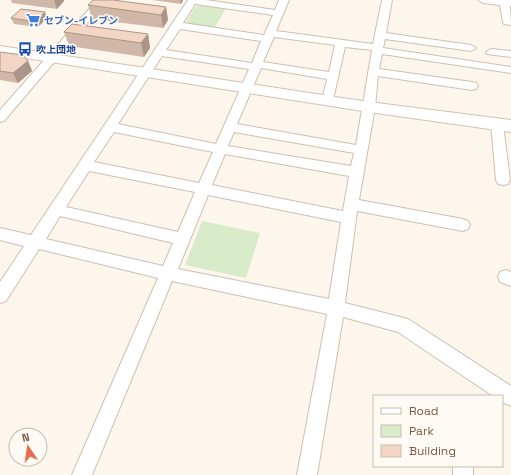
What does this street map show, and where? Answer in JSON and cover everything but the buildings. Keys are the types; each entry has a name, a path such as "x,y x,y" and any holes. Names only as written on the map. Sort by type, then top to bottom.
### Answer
{"street":[{"path":"0,118 102,0"},
{"path":"0,296 193,0 278,13"},
{"path":"82,475 284,0"},
{"path":"307,475 336,308 356,172 369,107 373,72 387,0"},
{"path":"483,0 508,3 508,22 511,22"},
{"path":"176,25 341,43 471,48"},
{"path":"328,101 341,43"},
{"path":"379,44 511,70"},
{"path":"0,50 328,101 504,125 503,180"},
{"path":"159,52 333,76"},
{"path":"491,52 511,54"},
{"path":"373,72 472,86"},
{"path":"110,127 221,149 356,172"},
{"path":"230,127 360,150"},
{"path":"85,165 204,190 350,211 463,225"},
{"path":"56,210 183,239"},
{"path":"0,234 168,274 336,308 402,325 511,397"}],"green space":[{"path":"200,4 226,8 214,29 187,25 189,22 186,22 195,7"},
{"path":"202,221 260,233 246,278 185,265"}],"place":[{"name":"セブン-イレブン","path":"33,20"},
{"name":"吹上団地","path":"25,49"}]}
